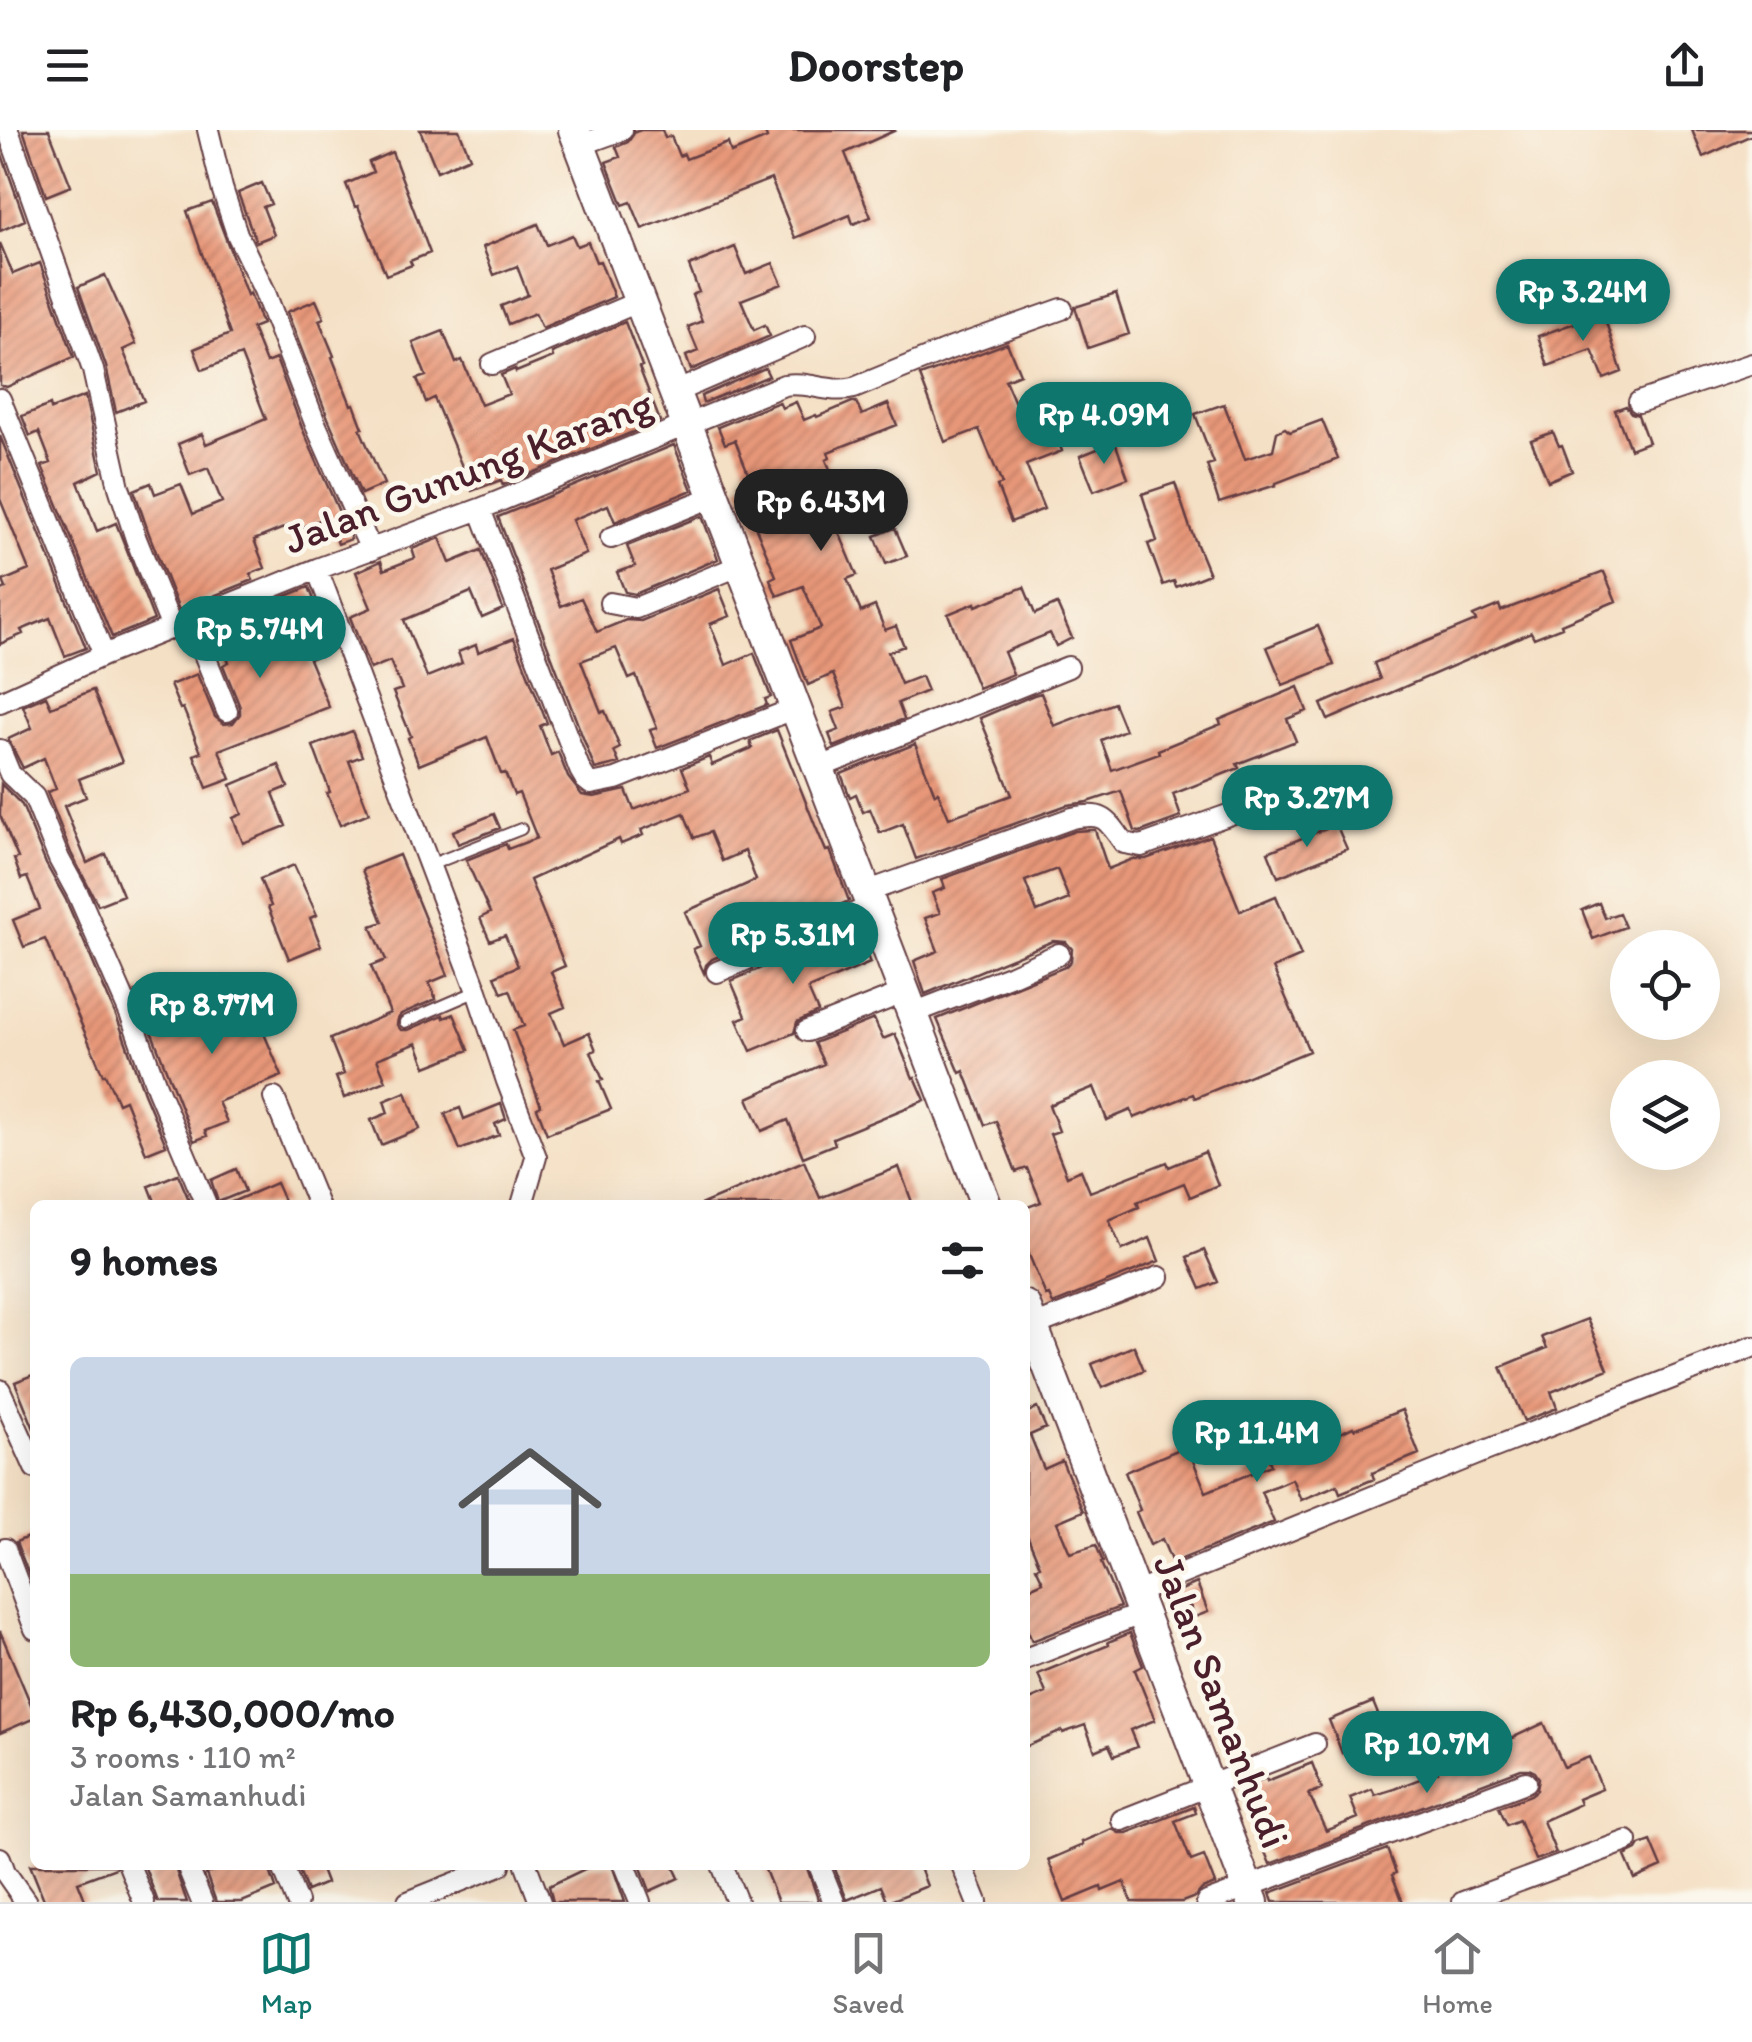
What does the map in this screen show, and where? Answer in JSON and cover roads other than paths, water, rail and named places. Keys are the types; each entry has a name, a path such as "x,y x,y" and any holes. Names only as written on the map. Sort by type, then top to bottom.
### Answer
{"street":[{"path":"8,130 92,370 119,488 136,539 228,712"},
{"path":"208,130 238,234 371,550"},
{"path":"622,130 577,138 984,1200"},
{"path":"492,364 640,302"},
{"name":"Jalan Gunung Karang","path":"0,702 104,655 480,509 784,385 798,383 839,392 854,388 1062,308"},
{"path":"675,392 805,336"},
{"path":"1639,402 1752,364"},
{"path":"0,398 104,655"},
{"path":"612,538 714,496"},
{"path":"480,509 580,770 591,784 616,779 796,708"},
{"path":"610,603 636,608 741,565"},
{"path":"316,570 478,991 536,1158 523,1200"},
{"path":"818,768 1068,666"},
{"path":"0,750 10,774 34,798 78,894 204,1200"},
{"path":"717,972 869,899 1072,818 1093,814 1104,818 1124,844 1141,846 1318,783"},
{"path":"807,1030 1012,975 1059,954"},
{"path":"274,1098 316,1200"},
{"path":"1030,1316 1159,1278"},
{"name":"Jalan Samanhudi","path":"1030,1319 1251,1895"},
{"path":"1030,1657 1139,1603 1484,1450 1752,1347"},
{"path":"0,1390 30,1457"},
{"path":"4,1549 30,1616"},
{"path":"1122,1820 1315,1744"},
{"path":"1206,1902 1251,1895 1526,1782"},
{"path":"1463,1902 1627,1840"},
{"path":"0,1858 26,1902"},
{"path":"131,1870 144,1902"},
{"path":"189,1870 202,1902"},
{"path":"284,1870 297,1902"},
{"path":"408,1902 444,1895 491,1870"},
{"path":"528,1870 540,1902"},
{"path":"627,1870 640,1902"},
{"path":"724,1870 738,1902"},
{"path":"821,1870 834,1902"},
{"path":"964,1870 977,1902"}],"lane":[{"path":"430,866 521,829"},
{"path":"404,1022 478,991"}]}
